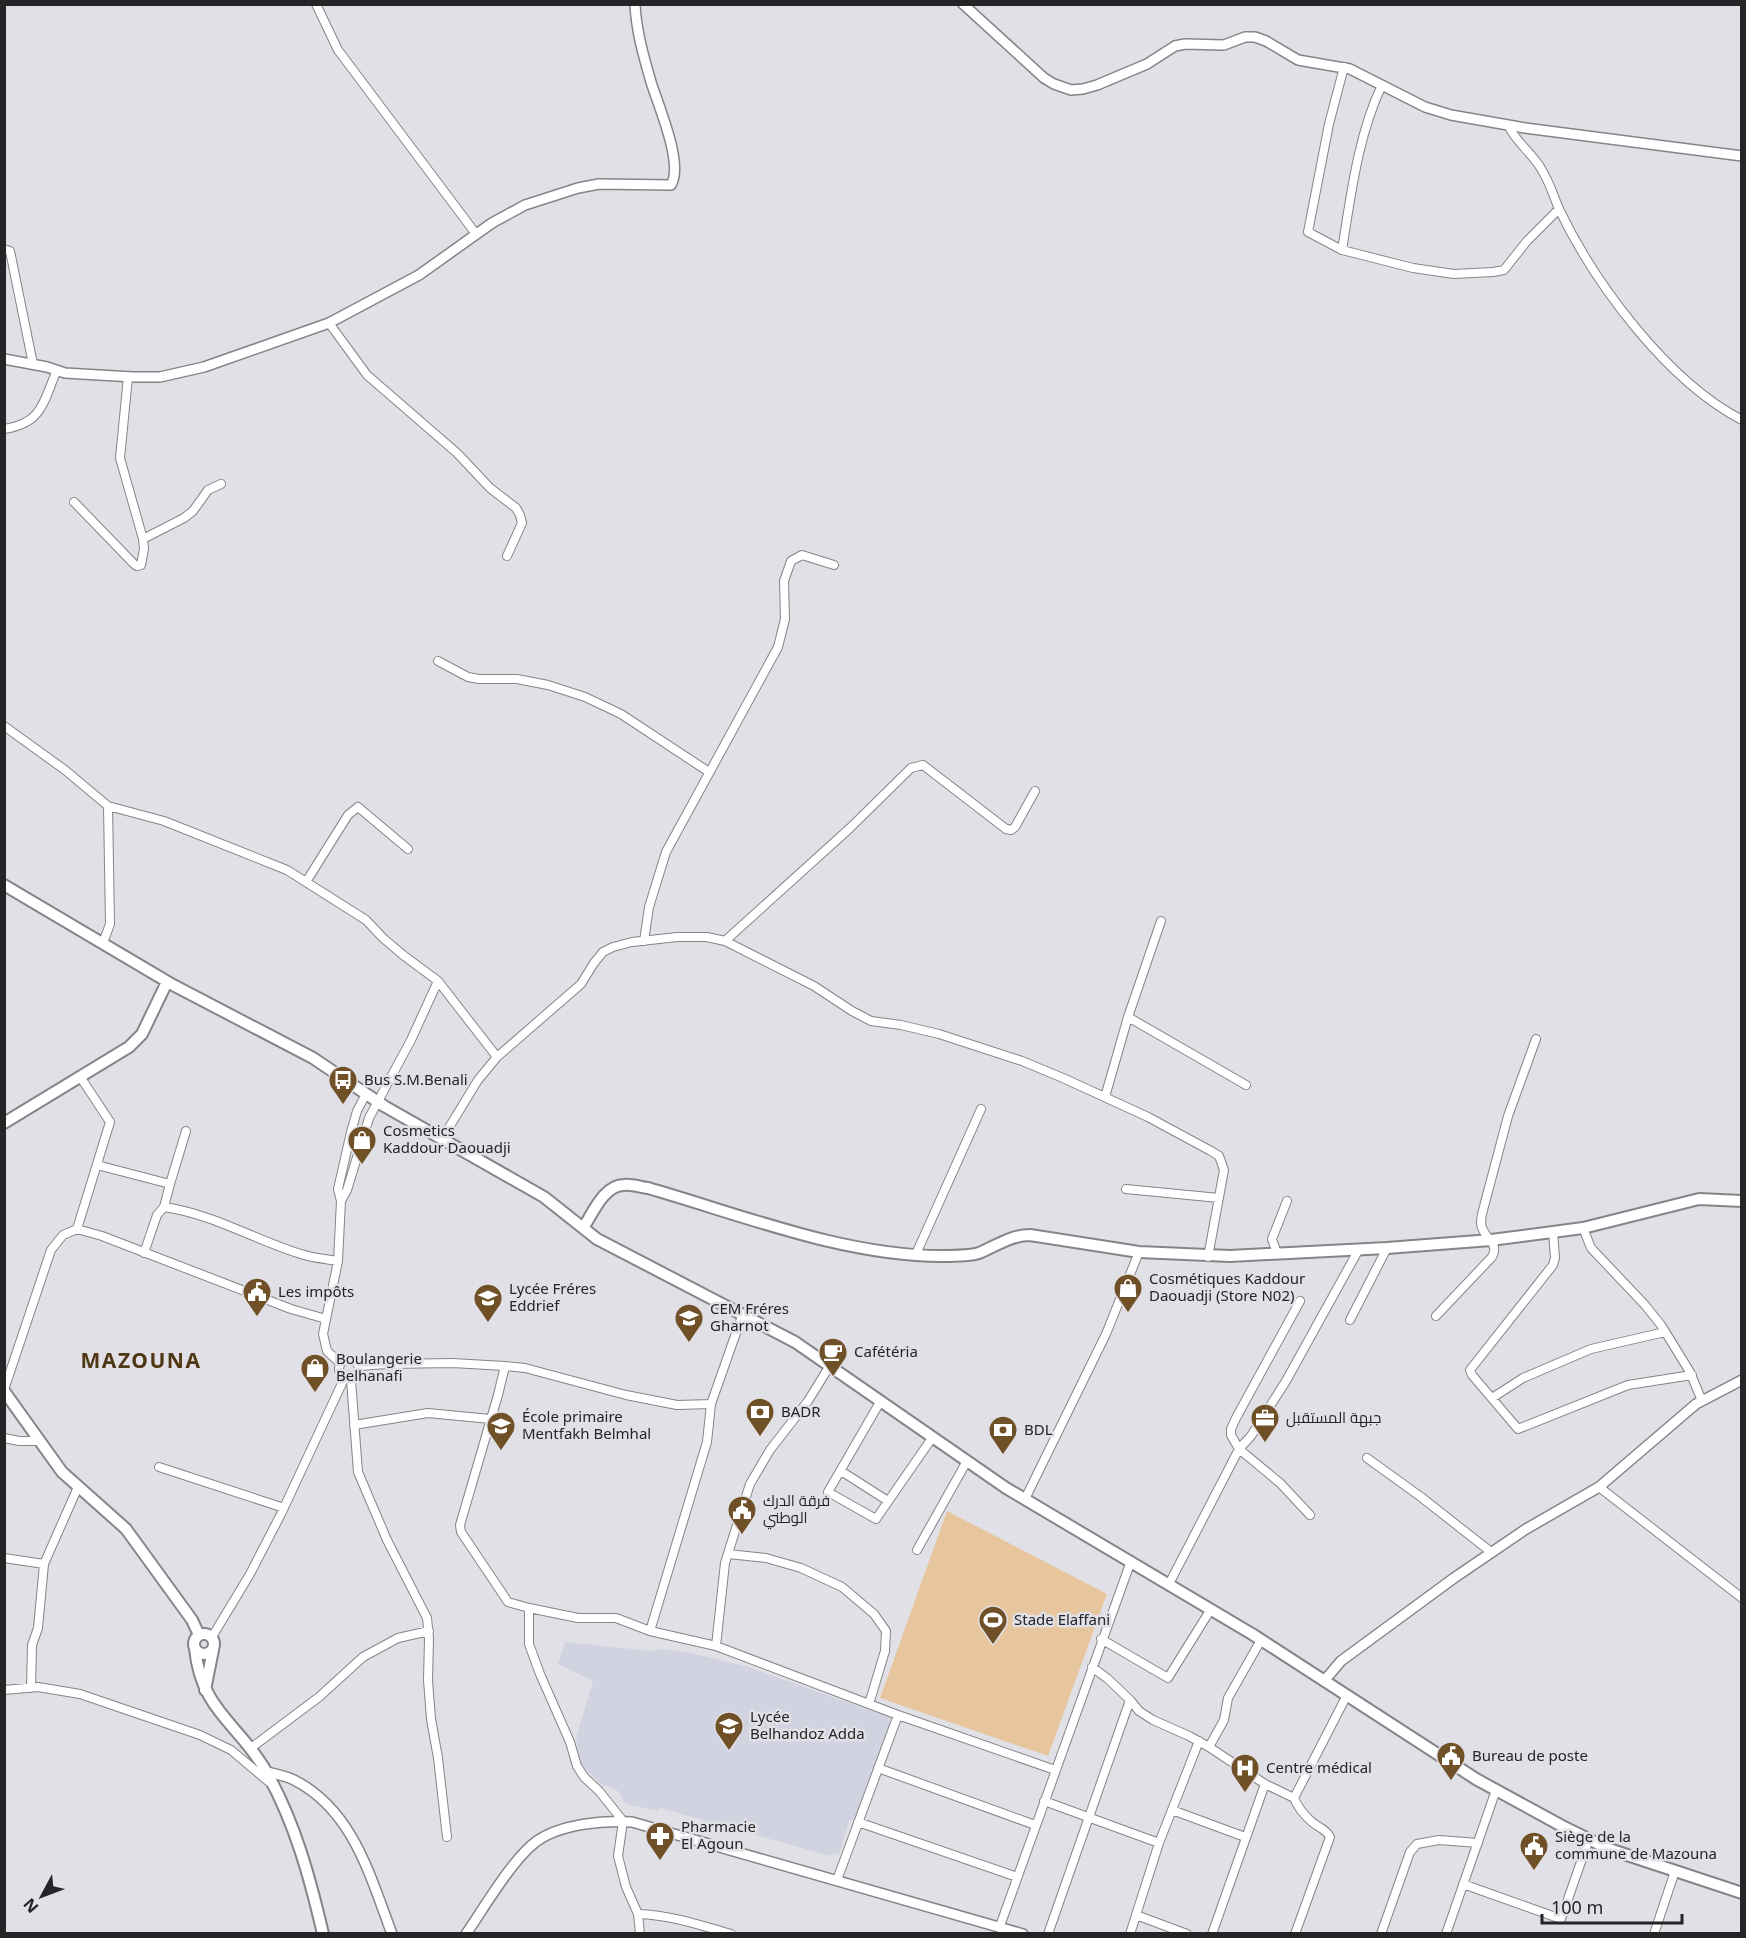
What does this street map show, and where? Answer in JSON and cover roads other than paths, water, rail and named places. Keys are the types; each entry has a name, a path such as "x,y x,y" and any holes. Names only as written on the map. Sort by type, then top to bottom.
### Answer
{"main road":[{"path":"4,885 167,982 313,1058 377,1101 544,1197 597,1239 795,1342 932,1438 1025,1499 1211,1609 1496,1790 1609,1848 1742,1893"},
{"path":"4,1123 129,1047 142,1034 167,982"},
{"path":"583,1228 605,1195 612,1188 623,1184 648,1188 837,1242 916,1254 942,1256 977,1254 1018,1235 1030,1235 1138,1252 1208,1257 1388,1248 1491,1240 1583,1228 1699,1199 1742,1201"},
{"path":"4,1391 62,1472 126,1529 192,1620 199,1635"},
{"path":"205,1690 215,1643 212,1637 206,1634 199,1635 194,1641 198,1673 205,1690 217,1711 251,1749 267,1772 295,1831 318,1912 321,1934"},
{"path":"195,1648 201,1654 208,1654 213,1650"}],"street":[{"path":"316,4 338,50 476,234"},
{"path":"4,359 65,373 128,377 160,377 204,367 329,323 418,275 476,234 525,205 578,188 615,183 648,186 671,185 675,173 668,130 651,83 640,37 636,4"},
{"path":"963,4 1044,78 1071,90 1097,85 1146,64 1176,46 1185,44 1224,45 1245,37 1255,37 1266,40 1298,60 1344,67 1425,107 1451,115 1508,125 1742,156"},
{"path":"1344,67 1329,124 1308,232 1342,250 1413,268 1454,274 1493,272 1504,270 1533,234 1559,209"},
{"path":"1342,250 1357,164 1372,107 1382,85"},
{"path":"1508,125 1514,137 1533,156 1544,172 1559,209 1608,293 1660,355 1704,396 1742,420"},
{"path":"4,249 10,251 33,364"},
{"path":"329,323 367,375 457,453 490,488 516,508 522,523 507,556"},
{"path":"4,429 31,421 38,415 57,370"},
{"path":"74,502 137,566 141,565 143,539 120,458 128,377"},
{"path":"143,539 184,518 193,511 208,490 221,484"},
{"path":"644,942 649,907 666,852 778,647 785,619 784,580 791,561 802,555 834,565"},
{"path":"438,661 468,677 517,679 548,685 585,697 621,714 709,772"},
{"path":"4,726 65,770 108,806 164,821 287,870 366,920 403,955 438,981 497,1057"},
{"path":"725,941 850,828 911,768 923,765 1006,829 1011,830 1015,827 1035,791"},
{"path":"103,944 110,924 108,806"},
{"path":"306,882 348,815 358,807 408,849"},
{"path":"1105,1097 1128,1017 1161,921"},
{"path":"442,1139 478,1080 497,1057 581,984 603,952 632,942 677,937 706,937 725,941 814,986 870,1021 901,1025 988,1048 1063,1078 1148,1117 1219,1156 1224,1170 1208,1257"},
{"path":"341,1201 347,1190 369,1118 411,1040 438,981"},
{"path":"1128,1017 1246,1085"},
{"path":"1436,1316 1492,1257 1495,1248 1481,1227 1482,1215 1508,1116 1536,1040"},
{"path":"77,1229 110,1122 81,1078"},
{"path":"340,1364 327,1351 323,1334 338,1261 341,1201 338,1189 357,1111 366,1094"},
{"path":"916,1254 981,1109"},
{"path":"144,1253 157,1215 164,1206 186,1131"},
{"path":"97,1165 170,1184"},
{"path":"1126,1189 1220,1198"},
{"path":"1277,1253 1272,1239 1287,1201"},
{"path":"164,1206 214,1220 302,1255 338,1261"},
{"path":"1583,1228 1591,1248 1645,1305 1665,1332 1692,1375 1702,1401"},
{"path":"4,1391 51,1250 63,1235 77,1229 326,1319"},
{"path":"1553,1232 1555,1258 1552,1265 1470,1370 1518,1429 1628,1385 1692,1375"},
{"path":"1350,1320 1388,1248"},
{"path":"1169,1584 1239,1449 1251,1436 1286,1381 1359,1249"},
{"path":"1025,1499 1106,1334 1138,1252"},
{"path":"1300,1301 1231,1429 1233,1440 1239,1449 1280,1483 1310,1515"},
{"path":"650,1631 707,1442 711,1404 742,1316"},
{"path":"1492,1398 1523,1378 1591,1349 1665,1332"},
{"path":"447,1837 431,1719 427,1618 387,1540 358,1472 347,1379 339,1374 340,1364 345,1359 352,1359 359,1366 452,1363 525,1368 626,1395 677,1405 711,1404"},
{"path":"212,1637 219,1621 250,1574 347,1379 357,1376 359,1366"},
{"path":"505,1366 459,1525 460,1532 508,1602 578,1618 616,1618 650,1631 716,1646 898,1715 1055,1770"},
{"path":"716,1646 728,1554 750,1484 770,1450 808,1401 829,1366"},
{"path":"1324,1681 1341,1662 1454,1578 1526,1529 1599,1487 1702,1401 1742,1380"},
{"path":"880,1402 828,1492 876,1519 932,1438"},
{"path":"354,1425 428,1413 490,1419"},
{"path":"4,1438 40,1442"},
{"path":"1367,1458 1491,1552"},
{"path":"917,1550 967,1461"},
{"path":"159,1467 284,1508"},
{"path":"841,1471 888,1501"},
{"path":"31,1688 32,1645 38,1628 44,1564 78,1487"},
{"path":"1599,1487 1742,1598"},
{"path":"728,1554 766,1558 801,1568 842,1587 874,1614 886,1631 885,1651 869,1704"},
{"path":"4,1558 44,1564"},
{"path":"1001,1930 1035,1825 1131,1560"},
{"path":"529,1608 529,1644 570,1742 577,1766 623,1821 618,1856 626,1887 638,1914 640,1934"},
{"path":"1101,1639 1168,1678 1211,1609"},
{"path":"251,1749 319,1697 363,1657 398,1638 429,1631"},
{"path":"1209,1747 1224,1720 1228,1698 1261,1640"},
{"path":"1092,1667 1108,1679 1139,1711 1199,1741 1265,1784 1294,1798 1298,1807 1313,1823 1327,1830 1330,1837 1295,1934"},
{"path":"4,1690 31,1688 80,1694 200,1735 231,1750 273,1785"},
{"path":"1294,1798 1347,1695"},
{"path":"1048,1934 1130,1700"},
{"path":"837,1880 898,1715"},
{"path":"1130,1934 1159,1843 1199,1741"},
{"path":"878,1768 1035,1825"},
{"path":"267,1772 292,1778 320,1796 338,1815 369,1873 392,1934"},
{"path":"1212,1934 1265,1784"},
{"path":"1446,1934 1496,1790"},
{"path":"1044,1801 1159,1843"},
{"path":"1172,1810 1245,1837"},
{"path":"466,1934 522,1854 538,1840 570,1827 606,1821 632,1822 837,1880 1001,1930 1023,1934"},
{"path":"858,1822 1017,1877"},
{"path":"1463,1884 1561,1919 1589,1839"},
{"path":"1381,1934 1410,1852 1417,1844 1439,1840 1478,1843"},
{"path":"1654,1934 1675,1871"},
{"path":"638,1914 675,1917 731,1934"},
{"path":"1136,1914 1187,1934"}],"place":[{"name":"Bus S.M.Benali","path":"343,1106"},
{"name":"Cosmetics Kaddour Daouadji","path":"362,1166"},
{"name":"Cosmétiques Kaddour Daouadji (Store N02)","path":"1128,1314"},
{"name":"Les impôts","path":"257,1318"},
{"name":"Lycée Fréres Eddrief","path":"488,1324"},
{"name":"CEM Fréres Gharnot","path":"689,1344"},
{"name":"Cafétéria","path":"833,1378"},
{"name":"Boulangerie Belhanafi","path":"315,1394"},
{"name":"BADR","path":"760,1438"},
{"name":"جبهة المستقبل","path":"1265,1444"},
{"name":"École primaire Mentfakh Belmhal","path":"501,1452"},
{"name":"BDL","path":"1003,1456"},
{"name":"فرقة الدرك الوطني","path":"742,1536"},
{"name":"Stade Elaffani","path":"993,1646"},
{"name":"Lycée Belhandoz Adda","path":"729,1752"},
{"name":"Bureau de poste","path":"1451,1782"},
{"name":"Centre médical","path":"1245,1794"},
{"name":"Pharmacie El Agoun","path":"660,1862"},
{"name":"Siège de la commune de Mazouna","path":"1534,1872"}],"district":[{"name":"MAZOUNA","path":"141,1361"}]}
